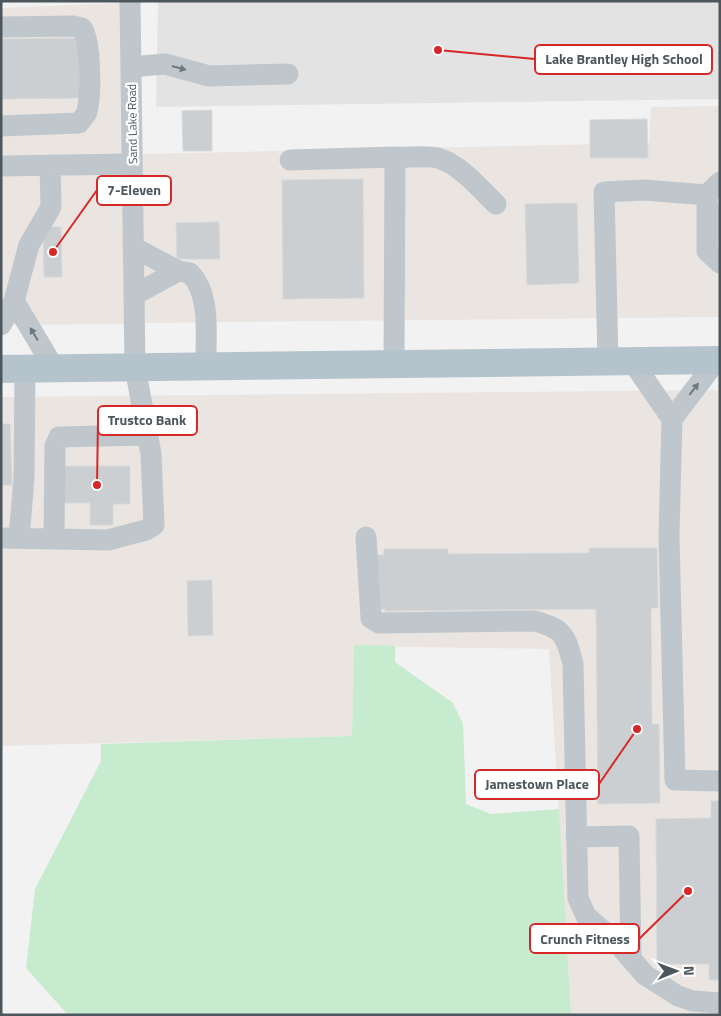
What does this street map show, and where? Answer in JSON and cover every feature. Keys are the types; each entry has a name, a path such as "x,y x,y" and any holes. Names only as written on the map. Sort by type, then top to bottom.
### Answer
{"main road":[{"path":"13,368 719,360"}],"street":[{"name":"Sand Lake Road","path":"54,538 108,540 146,530 154,525 151,454 135,367 130,1"},
{"path":"1,27 73,26 82,28 87,36 89,49 88,106 86,115 79,123 1,126"},
{"path":"131,67 165,64 209,76 288,74"},
{"path":"394,364 395,157"},
{"path":"290,160 395,157 436,158 458,168 496,204"},
{"path":"1,166 132,164"},
{"path":"1,325 14,301 29,246 51,207 50,165"},
{"path":"672,418 620,361 604,192 714,188 707,251 720,263"},
{"path":"133,247 178,271 190,273 202,288 206,366"},
{"path":"134,295 178,271"},
{"path":"14,301 54,368"},
{"path":"719,360 672,418 669,536 675,780 720,781"},
{"path":"13,368 24,478 10,538 54,538 55,446 59,436 147,435"},
{"path":"366,538 371,618 379,623 535,621 555,627 568,644 573,664 578,898 586,916 619,944 645,975 678,996 693,1001 720,1003"},
{"path":"576,837 629,836 631,959"}],"shaded area":[{"path":"158,1 720,1 720,99 156,107"},
{"path":"121,3 124,324 1,325 1,8"},
{"path":"720,106 720,317 144,323 142,154 649,143 651,107"},
{"path":"720,390 720,1015 571,1015 549,649 354,646 352,736 1,746 1,397"}],"green space":[{"path":"354,645 395,646 395,662 453,703 463,724 466,804 491,814 559,809 571,1015 68,1015 26,968 35,889 101,761 101,744 352,736"}],"building":[{"path":"79,38 80,98 1,99 1,39"},
{"path":"212,110 212,151 183,151 182,111"},
{"path":"647,119 648,158 590,158 590,120"},
{"path":"363,179 364,298 283,299 282,180"},
{"path":"720,202 720,247 716,244 716,206"},
{"path":"577,203 579,283 527,285 525,204"},
{"path":"219,222 220,259 177,259 176,223"},
{"path":"43,227 61,227 62,277 44,277"},
{"path":"1,424 10,424 12,485 1,485"},
{"path":"64,466 130,466 130,504 113,504 113,525 90,525 90,503 63,503"},
{"path":"589,548 657,548 658,608 651,608 652,724 659,724 660,803 598,804 596,609 385,611 385,609 377,609 377,555 384,555 384,549 448,549 448,554 589,553"},
{"path":"212,580 213,635 188,636 187,581"},
{"path":"711,801 720,801 720,980 709,980 709,964 657,964 656,819 711,818"}],"place":[{"name":"Lake Brantley High School","path":"438,50"},
{"name":"7-Eleven","path":"53,252"},
{"name":"Trustco Bank","path":"97,485"},
{"name":"Jamestown Place","path":"637,729"},
{"name":"Crunch Fitness","path":"688,891"}]}
